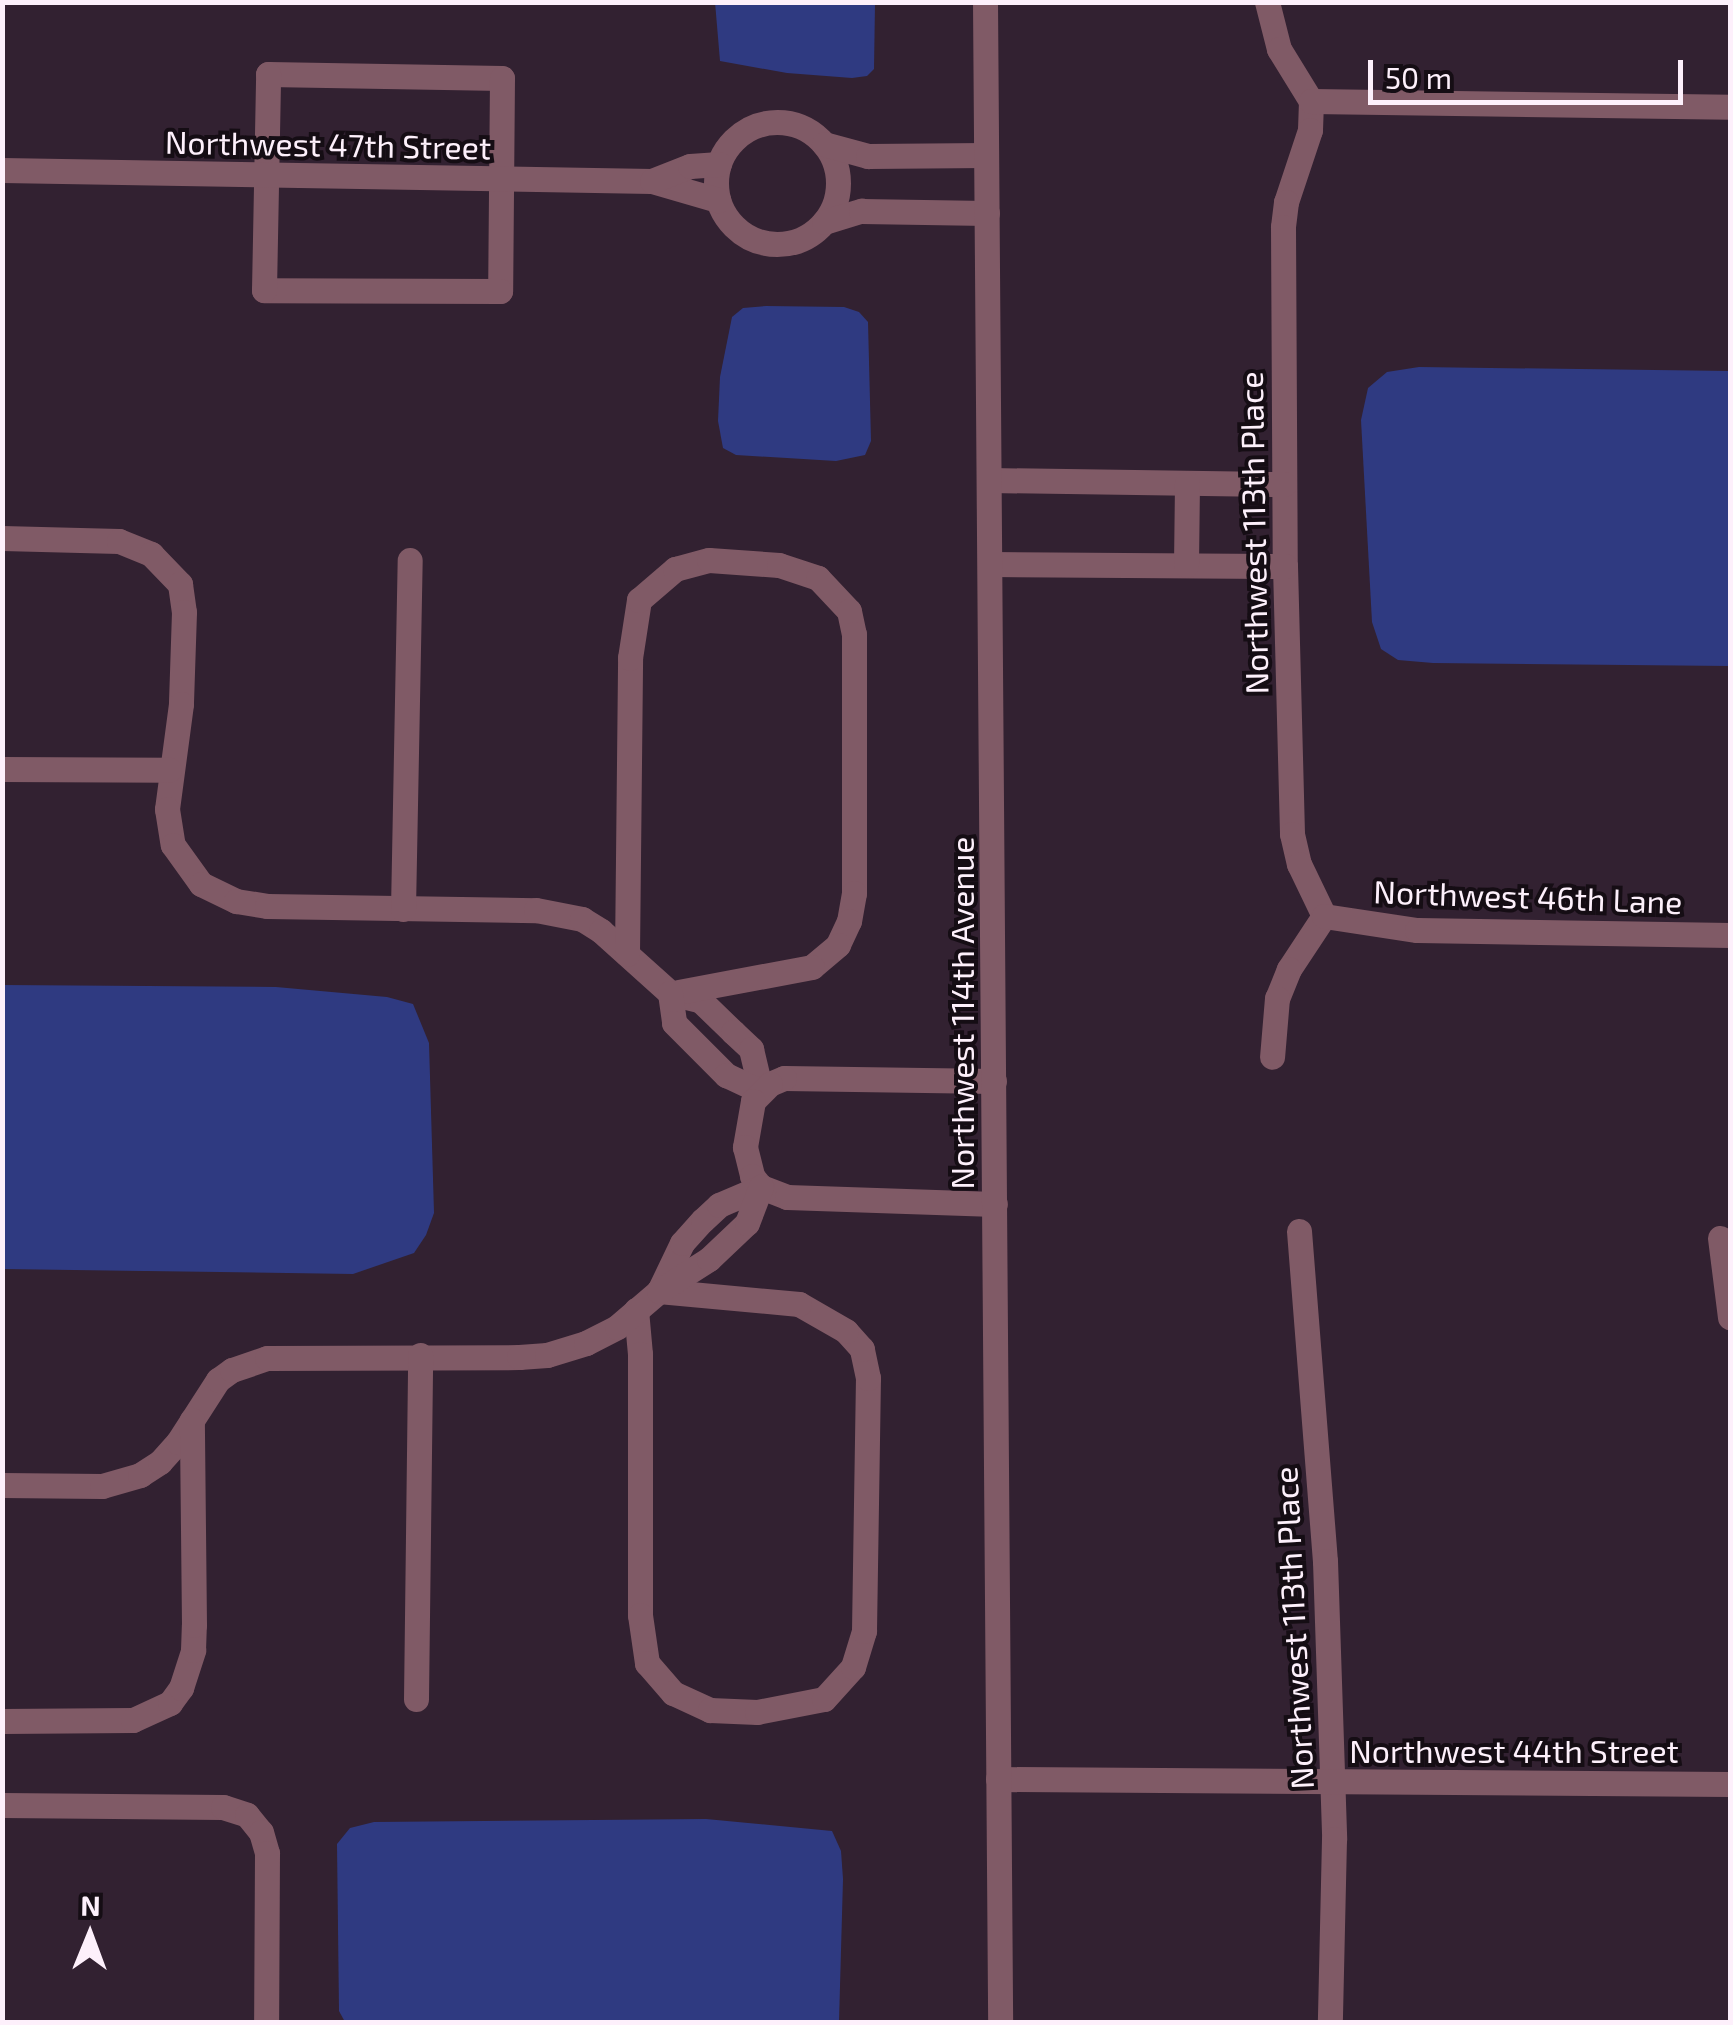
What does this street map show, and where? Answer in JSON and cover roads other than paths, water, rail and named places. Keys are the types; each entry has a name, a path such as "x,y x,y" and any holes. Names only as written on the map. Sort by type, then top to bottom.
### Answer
{"street":[{"name":"Northwest 114th Avenue","path":"985,2 1000,2022"},
{"path":"1268,2 1280,49 1311,101 1730,107"},
{"path":"268,74 502,78 499,180 500,291 264,290 268,74"},
{"name":"Northwest 113th Place","path":"1311,101 1310,130 1286,202 1283,227 1285,566 1292,834 1299,864 1324,916"},
{"path":"986,155 868,156 824,144 797,125 766,123 736,137 719,164 718,200 736,228 765,242 797,240 824,222 860,211 987,214"},
{"path":"824,144 837,174 838,191 824,222"},
{"name":"Northwest 47th Street","path":"652,181 690,166 719,164"},
{"name":"Northwest 47th Street","path":"2,170 652,181 718,200"},
{"path":"990,480 1284,484"},
{"path":"1186,565 1187,483"},
{"path":"2,538 119,541 150,554 180,584 184,612 181,704 169,770 167,809 173,845 190,874 210,890 252,905 559,913 592,924 670,994 700,1001 751,1049 762,1091"},
{"path":"404,909 410,560"},
{"path":"627,954 630,658 639,600 675,569 709,560 779,565 818,578 844,603 854,634 854,893 850,921 838,945 812,968 670,994"},
{"path":"990,564 1285,566"},
{"path":"2,769 169,770"},
{"path":"1272,1057 1277,998 1288,970 1324,916"},
{"name":"Northwest 46th Lane","path":"1324,916 1416,930 1730,935"},
{"path":"670,994 674,1023 726,1075 762,1091"},
{"path":"994,1081 784,1078 762,1091 748,1113 745,1147 752,1176 761,1187 804,1199 994,1204"},
{"path":"2,1484 119,1482 160,1462 218,1380 247,1364 306,1356 518,1357 565,1351 617,1327 659,1291 682,1243 719,1204 761,1187"},
{"name":"Northwest 113th Place","path":"1298,1232 1325,1560 1332,1782 1330,2022"},
{"path":"1720,1238 1730,1317"},
{"path":"636,1310 640,1354 640,1615 648,1663 673,1694 710,1710 758,1712 824,1700 853,1666 864,1631 868,1378 862,1349 832,1321 799,1304 659,1291"},
{"path":"416,1699 420,1356"},
{"path":"2,1721 133,1720 170,1704 180,1688 192,1650 194,1625 192,1420"},
{"name":"Northwest 44th Street","path":"998,1779 1730,1784"},
{"path":"2,1805 223,1808 254,1822 266,1854 266,2022"}],"water":[{"path":"715,2 875,3 874,69 867,76 852,78 787,73 720,61"},
{"path":"844,307 859,312 868,322 871,441 865,455 836,461 736,455 723,448 718,421 720,377 732,317 743,308"},
{"path":"1419,367 1730,371 1730,666 1433,663 1398,660 1381,649 1372,622 1361,420 1368,388 1387,372"},
{"path":"3,985 276,987 387,997 413,1004 429,1043 434,1213 426,1235 414,1253 353,1274 3,1269"},
{"path":"706,1819 832,1831 841,1851 843,1879 839,2022 345,2022 339,2011 337,1844 350,1828 374,1822"}]}
